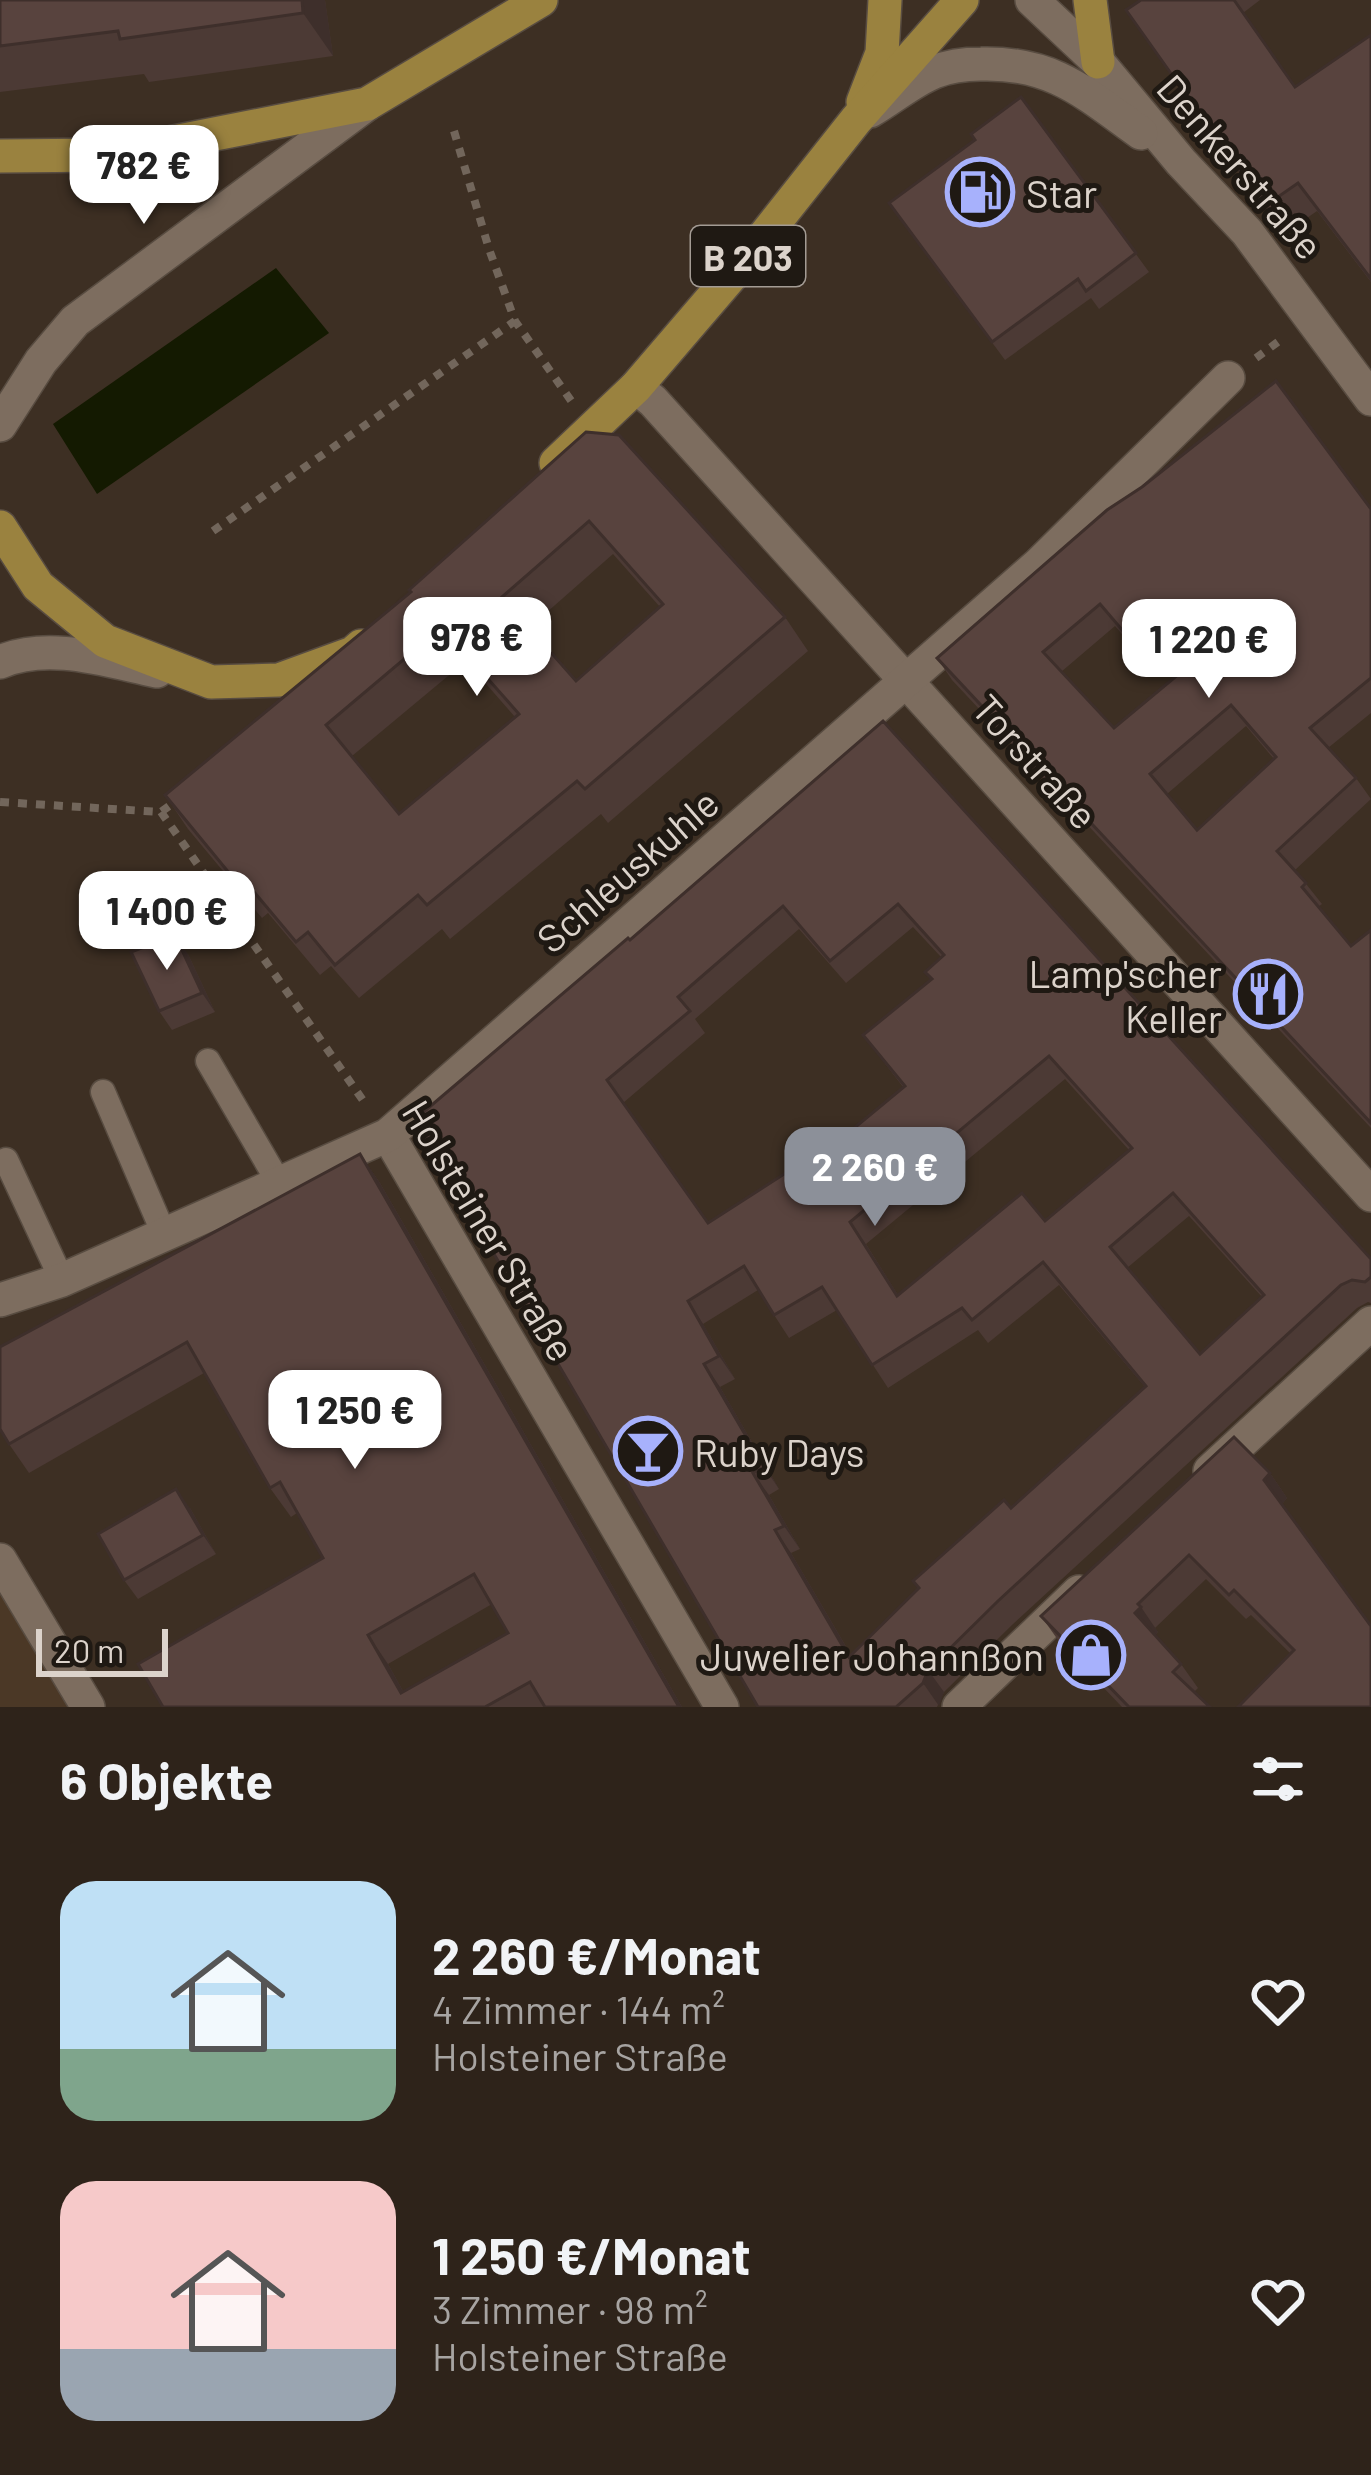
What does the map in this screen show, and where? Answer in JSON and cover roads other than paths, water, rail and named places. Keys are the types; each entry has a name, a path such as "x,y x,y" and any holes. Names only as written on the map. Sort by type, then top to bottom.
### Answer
{"main road":[{"path":"0,156 108,155 367,104 541,0"},
{"path":"856,120 882,53 885,0"},
{"name":"B 203","path":"540,478 636,387 856,120 962,0"},
{"path":"1090,0 1098,62"},
{"path":"0,527 38,586 105,641 211,682 279,680 353,653 387,622"}],"street":[{"path":"882,53 899,0"},
{"name":"Denkerstraße","path":"1032,0 1098,62 1247,232 1371,399"},
{"path":"856,120 933,72 962,64 1013,63 1050,73 1084,92 1181,162"},
{"path":"0,425 41,361 75,321 367,104"},
{"name":"Schleuskuhle","path":"0,1300 62,1280 388,1135 1038,565 1228,379"},
{"name":"Torstraße","path":"636,387 1371,1195"},
{"path":"0,662 14,656 70,653 211,682"},
{"name":"Holsteiner Straße","path":"388,1135 722,1707"},
{"path":"1183,1496 1371,1323"},
{"path":"0,1560 88,1707"},
{"path":"959,1707 1102,1571"}],"lane":[{"path":"208,1060 279,1183"},
{"path":"103,1091 164,1234"},
{"path":"6,1160 62,1280"}],"place":[{"name":"Star","path":"980,192"},
{"name":"Lamp'scher Keller","path":"1268,994"},
{"name":"Ruby Days","path":"648,1451"},
{"name":"Juwelier Johannßon","path":"1091,1655"}]}
